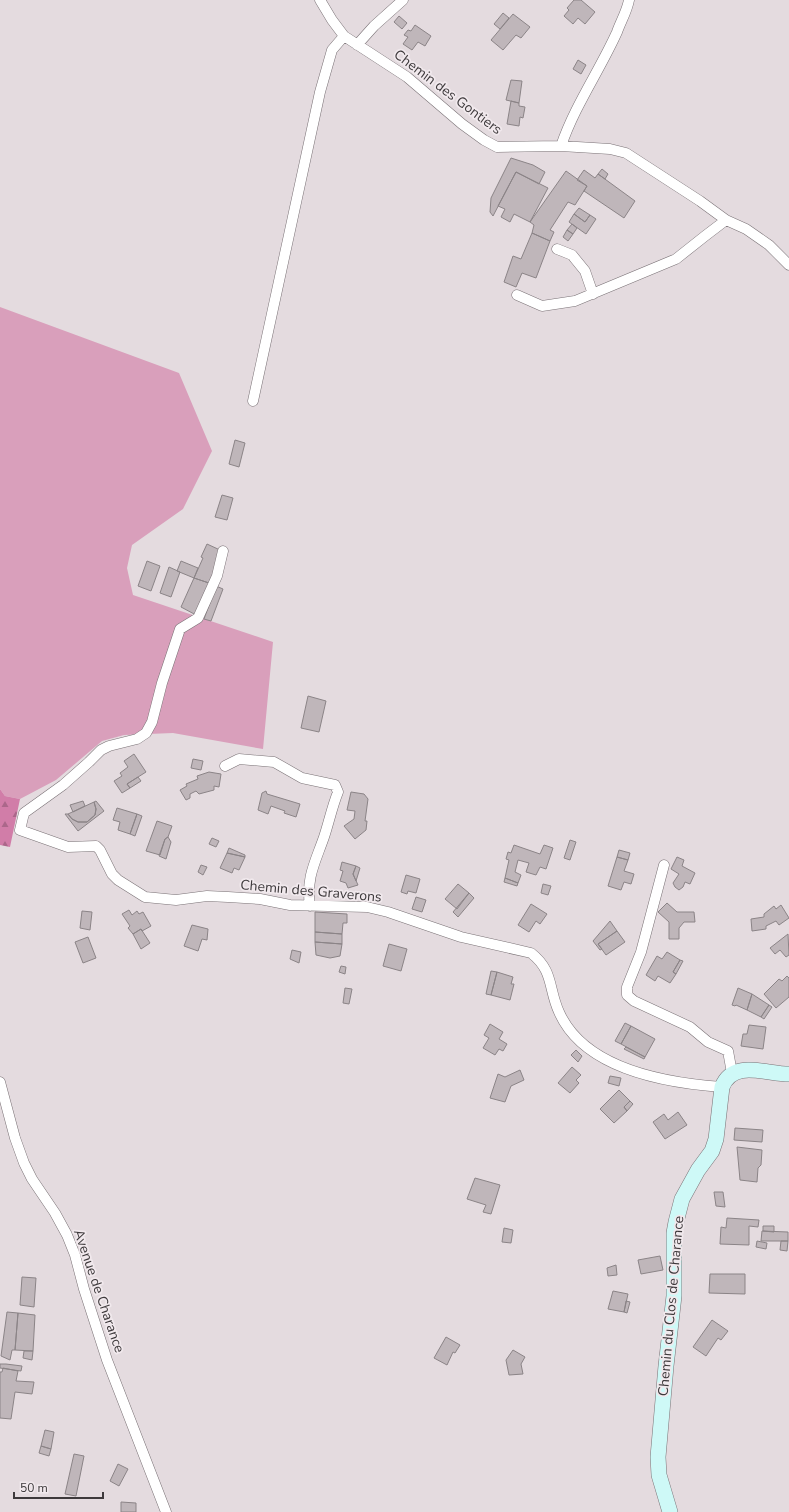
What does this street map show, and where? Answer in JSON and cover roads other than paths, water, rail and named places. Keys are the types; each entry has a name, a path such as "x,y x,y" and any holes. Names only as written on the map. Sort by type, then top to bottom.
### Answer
{"street":[{"name":"Chemin des Gontiers","path":"320,0 344,36 407,76 462,124 484,140 497,147 561,146 610,149 626,153 700,201 726,220 746,229 769,245 789,265"},
{"path":"357,45 374,26 403,0"},
{"path":"561,146 585,92 612,41 629,0"},
{"path":"253,400 320,92 332,50 344,36"},
{"path":"517,295 542,306 575,301 676,259 726,220"},
{"path":"557,249 572,255 585,271 593,294"},
{"name":"Chemin des Graverons","path":"223,551 217,576 198,618 180,629 162,683 152,722 146,733 137,739 109,746 101,750 63,785 24,813 20,830 68,847 96,846 100,850 112,874 118,880 145,897 176,900 207,896 260,899 290,905 368,907 461,936 531,953 544,966 552,984 558,1011 572,1034 581,1043 604,1058 639,1074 671,1082 722,1088"},
{"path":"225,766 239,759 274,762 302,778 336,785 338,792 311,871 308,895 310,906"},
{"path":"664,864 641,952 627,987 627,995 634,1001 690,1027 708,1042 728,1051 732,1073 759,1070 789,1074"},
{"name":"Chemin du Clos de Charance","path":"670,1512 659,1475 658,1458 674,1296 674,1233 676,1216 682,1199 698,1170 712,1151 716,1139 724,1080 732,1073"},
{"name":"Avenue de Charance","path":"0,1082 15,1138 24,1163 32,1179 55,1213 67,1235 75,1255 84,1289 107,1360 166,1512"}]}
